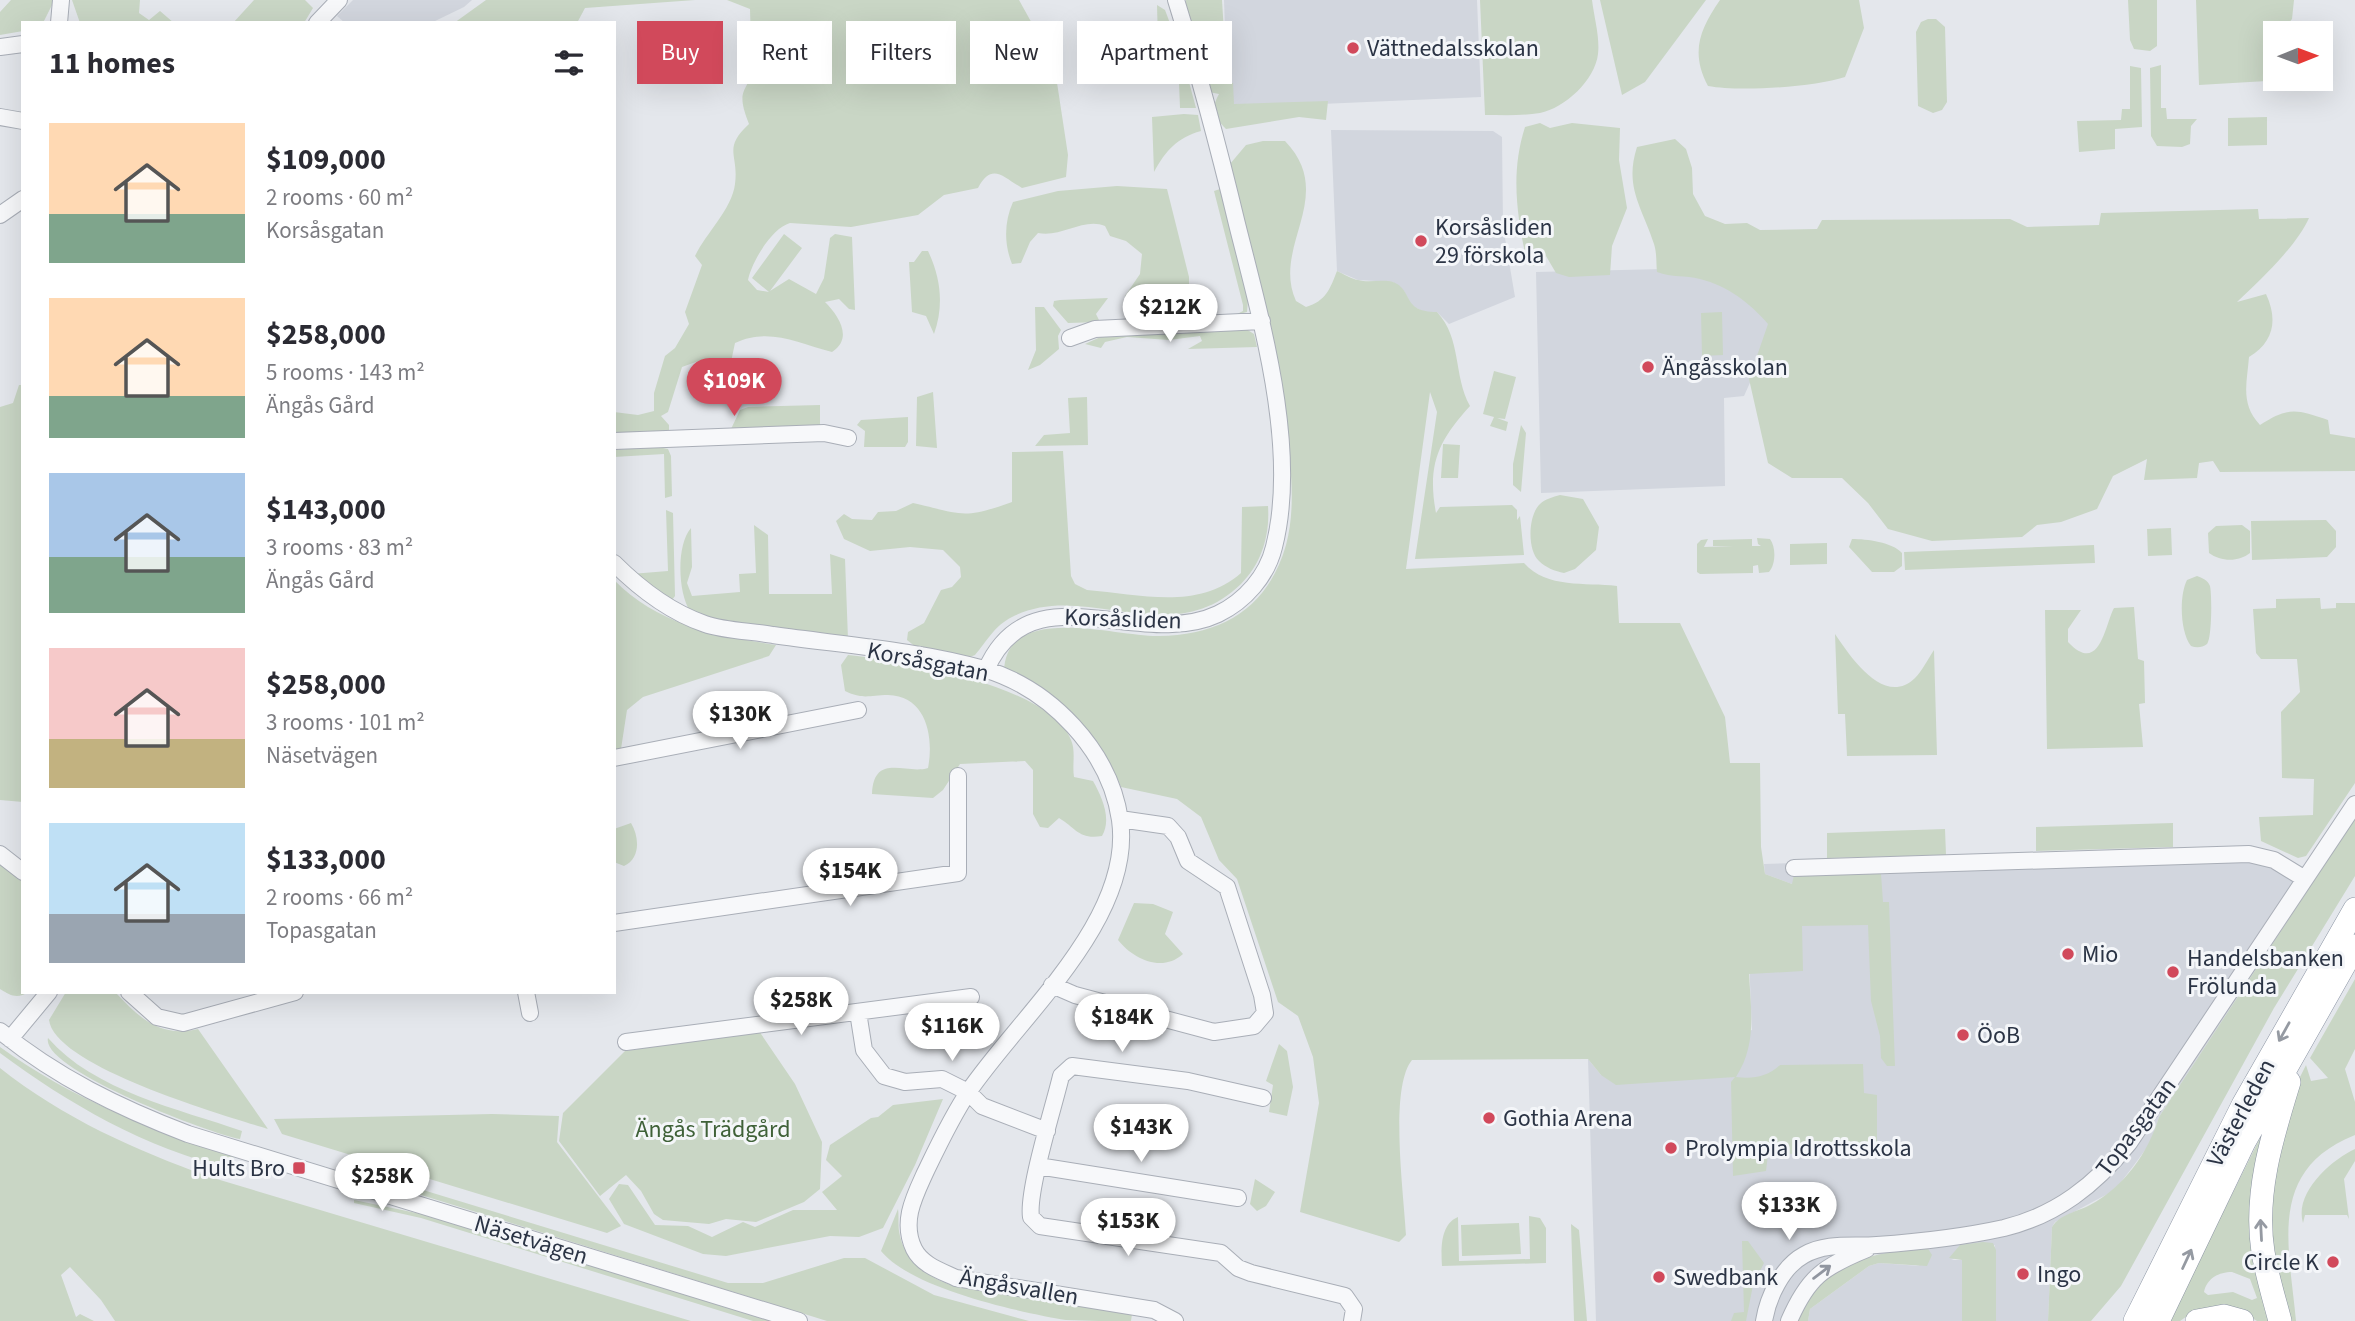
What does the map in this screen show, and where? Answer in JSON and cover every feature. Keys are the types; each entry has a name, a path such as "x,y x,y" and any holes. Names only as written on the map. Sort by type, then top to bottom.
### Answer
{"highway":[{"name":"Västerleden","path":"2139,1312 2243,1105 2355,909"},
{"name":"Västerleden","path":"2158,1321 2244,1142 2355,946"},
{"path":"2280,1321 2263,1250 2261,1197 2276,1122 2305,1032"},
{"path":"2115,1321 2139,1312"},
{"path":"2197,1321 2224,1316 2242,1321"}],"street":[{"path":"59,21 61,0"},
{"path":"319,21 339,0"},
{"name":"Korsåsliden","path":"986,670 995,647 1006,636 1031,621 1061,616 1182,624 1219,614 1253,588 1273,550 1281,486 1276,414 1262,321 1217,141 1176,0"},
{"path":"0,47 21,44"},
{"path":"0,117 21,121"},
{"path":"0,215 21,201"},
{"path":"1070,338 1095,328 1262,321"},
{"path":"616,440 824,433 848,438"},
{"name":"Korsåsgatan","path":"616,565 641,589 706,624 933,658 986,670 1046,702 1073,725 1091,746 1106,773 1120,819 1121,837 1110,894 1093,926 1052,985 968,1092 911,1205"},
{"path":"616,758 858,710"},
{"path":"616,923 958,873 958,776"},
{"name":"Topasgatan","path":"1764,1321 1772,1292 1801,1256 1823,1247 1876,1245 2004,1228 2040,1216 2091,1185 2129,1143 2355,804"},
{"path":"1052,985 1075,995 1214,1032 1254,1026 1265,1013 1262,995 1227,887 1188,861 1175,831 1168,826 1120,819"},
{"path":"0,854 21,870"},
{"path":"1794,868 2249,854 2274,860 2305,879"},
{"path":"5,1035 46,994"},
{"path":"131,994 157,1017 183,1023 288,994"},
{"path":"526,994 530,1013"},
{"path":"625,1042 971,997"},
{"path":"858,1012 864,1050 884,1076 905,1082 942,1079 968,1092 982,1106 1047,1131"},
{"name":"Näsetvägen","path":"5,1035 99,1096 188,1134 799,1321"},
{"path":"1263,1098 1188,1081 1072,1066 1061,1076 1038,1166 1031,1217 1040,1226 1221,1253 1238,1268 1251,1273 1345,1296 1354,1309 1352,1321"},
{"path":"1038,1166 1238,1199"},
{"name":"Ängåsvallen","path":"911,1205 908,1226 914,1250 929,1266 956,1278 1154,1310 1175,1321"},
{"name":"Topasgatan","path":"1789,1321 1800,1296 1816,1275 1843,1258 1876,1245"}],"shaded area":[{"path":"353,0 472,0 464,7 435,21 343,21 337,16"},
{"name":"Vättnedalsskolan","path":"1224,0 1477,0 1481,97 1228,108 1227,84 1232,84 1232,21 1225,21"},
{"name":"Korsåsliden 29 förskola","path":"1331,130 1493,131 1502,137 1503,226 1515,297 1449,324 1437,312 1424,312 1411,305 1404,291 1393,282 1358,280 1337,271"},
{"name":"Ängåsskolan","path":"1663,269 1710,274 1771,305 1770,338 1744,396 1724,398 1725,486 1541,493 1536,272"},
{"path":"2258,848 2317,876 2159,1117 2151,1142 2134,1165 2115,1190 2055,1222 2052,1227 2048,1321 1996,1321 1995,1245 1951,1260 1962,1260 1962,1321 1808,1321 1810,1309 1869,1266 1879,1263 1920,1266 1872,1253 1796,1321 1596,1321 1588,1059 1601,1075 1752,1030 1749,959 1792,884 1765,874 1764,864"}],"green space":[{"path":"11,0 53,0 44,21 21,21 21,31 0,35 0,12"},
{"path":"72,0 140,0 139,13 149,20 160,11 172,21 79,21"},
{"path":"254,0 305,0 313,8 305,21 235,21"},
{"path":"486,0 695,0 585,8 578,21 457,21"},
{"path":"727,0 1019,0 1031,21 970,21 970,84 1057,84 1068,155 1066,177 1022,188 1004,176 993,173 983,180 978,188 944,195 918,215 851,227 790,223 783,226 764,246 750,272 748,280 757,290 769,292 752,278 784,234 802,248 770,291 789,279 816,294 824,278 830,238 835,234 852,237 855,310 849,309 839,299 825,302 842,327 839,346 832,352 771,336 747,338 735,343 728,376 720,379 710,361 704,359 682,367 668,412 661,416 669,425 669,433 616,437 616,412 638,415 654,411 654,393 665,356 675,348 689,324 685,312 702,265 695,256 724,212 733,193 736,174 734,146 749,124 743,103 747,84 832,84 832,21 751,21 750,9"},
{"path":"1186,0 1222,0 1223,21 1186,21"},
{"path":"1480,0 1592,0 1598,34 1598,54 1596,64 1585,83 1569,99 1550,110 1526,115 1485,115"},
{"path":"1600,0 1706,0 1645,82 1622,95"},
{"path":"1720,0 1859,0 1864,28 1845,77 1777,88 1739,89 1708,86 1699,62 1700,41 1707,21"},
{"path":"2128,0 2157,0 2157,46 2150,51 2134,49 2130,40"},
{"path":"2196,0 2294,0 2290,21 2263,21 2263,81 2199,85"},
{"path":"1157,5 1165,10 1169,21 1157,21"},
{"path":"1936,19 1945,27 1947,102 1942,110 1933,113 1918,106 1916,32 1921,22"},
{"path":"2161,65 2161,108 2166,108 2167,119 2197,119 2191,126 2190,144 2182,147 2157,146 2151,136 2150,68"},
{"path":"2130,66 2141,68 2142,127 2115,129 2115,149 2079,152 2077,121 2121,120 2122,109 2130,109"},
{"path":"1233,83 1234,104 1328,101 1326,120 1299,117 1226,129 1215,113 1219,94 1209,92 1206,84"},
{"path":"1179,84 1190,84 1196,108 1180,108"},
{"path":"1198,115 1201,131 1185,137 1173,146 1154,172 1152,117"},
{"path":"2267,117 2267,145 2228,146 2228,118"},
{"path":"1540,123 1550,128 1572,123 1620,128 1619,160 1627,208 1612,246 1610,275 1569,277 1556,273 1546,256 1542,265 1528,266 1518,213 1516,179 1525,127"},
{"path":"1675,139 1686,149 1692,168 1693,194 1705,216 1725,224 1747,223 1760,230 1817,229 1822,220 2010,219 2027,227 2099,225 2101,213 2258,209 2259,219 2309,218 2287,251 2237,302 2266,294 2272,313 2269,337 2249,357 2247,401 2260,425 2278,415 2292,412 2328,420 2330,434 2355,438 2355,471 2220,472 2213,461 2199,463 2197,478 2144,480 2147,459 2113,476 2097,509 2061,522 2037,525 2022,537 1932,541 1888,529 1868,503 1842,478 1792,478 1768,463 1749,379 1768,324 1746,302 1720,286 1700,279 1657,272 1655,247 1636,197 1632,174 1637,147"},
{"path":"1263,141 1285,141 1300,161 1306,181 1305,201 1291,261 1291,281 1296,301 1306,307 1323,298 1337,271 1358,280 1393,282 1404,290 1413,305 1426,311 1437,312 1445,323 1454,345 1461,382 1470,406 1450,431 1434,467 1436,513 1440,507 1512,505 1517,510 1517,520 1520,516 1524,555 1415,559 1437,412 1430,392 1406,569 1524,563 1533,571 1555,581 1617,586 1619,623 1680,623 1725,717 1730,763 1760,763 1761,847 1765,874 1792,884 1794,875 1881,874 1883,902 1889,902 1895,1066 1887,1066 1881,1058 1880,1036 1871,1001 1868,925 1802,926 1803,971 1749,974 1750,1040 1743,1065 1736,1077 1759,1076 1780,1065 1863,1064 1864,1093 1877,1095 1877,1153 1768,1154 1766,1171 1733,1176 1731,1082 1735,1077 1616,1085 1601,1075 1588,1059 1412,1060 1405,1074 1399,1117 1406,1235 1399,1242 1300,1212 1319,1103 1313,1057 1298,1016 1278,1002 1237,879 1219,860 1201,817 1177,799 1121,787 1100,748 1074,718 1043,694 1004,672 1009,650 1023,637 1042,630 1091,629 1159,636 1203,630 1222,623 1255,601 1278,567 1286,545 1291,516 1292,487 1288,443 1269,329 1230,164 1246,145"},
{"path":"1117,186 1167,189 1189,277 1189,301 1155,309 1131,302 1125,296 1140,274 1142,254 1126,241 1110,236 1105,226 1097,224 1055,233 1038,233 1030,242 1021,263 1012,264 1006,233 1013,202 1058,191"},
{"path":"1220,189 1248,300 1247,312 1235,315 1243,311 1243,305 1214,191"},
{"path":"922,251 928,251 940,292 934,334 926,316 912,312 909,262 914,262"},
{"path":"1108,298 1096,314 1100,322 1068,323 1053,306 1054,301 1060,300"},
{"path":"1035,307 1044,307 1061,330 1058,336 1059,349 1040,365 1028,370 1036,350"},
{"path":"1722,312 1723,355 1702,356 1701,313"},
{"path":"1246,329 1254,334 1257,347 1188,349 1202,341 1200,336 1169,340 1127,337 1105,342 1101,348 1085,344 1107,334"},
{"path":"1494,371 1516,377 1505,419 1497,418 1508,422 1506,431 1490,426 1494,417 1483,414"},
{"path":"21,385 21,802 0,800 0,407 13,403"},
{"path":"933,392 937,448 916,446 917,397"},
{"path":"1087,397 1088,445 1035,446 1044,435 1070,433 1068,398"},
{"path":"820,405 820,427 731,429 740,410 748,407"},
{"path":"908,417 908,442 905,447 864,447 865,431 857,425 861,420"},
{"path":"1521,425 1526,433 1521,492 1513,485 1513,464"},
{"path":"1443,444 1460,445 1458,478 1441,478"},
{"path":"658,447 668,449 671,456 672,496 665,498 664,454 616,457 616,450"},
{"path":"1063,451 1071,576 1075,584 1087,590 1168,597 1206,592 1224,585 1241,573 1242,507 1268,506 1266,538 1254,567 1241,584 1214,604 1186,613 1157,615 1069,606 1040,608 1006,621 975,655 970,657 917,648 907,640 908,632 924,623 941,590 952,587 961,577 960,567 943,550 910,547 870,551 844,539 836,521 844,514 852,519 872,520 878,512 896,511 913,503 962,513 995,508 1012,502 1012,452"},
{"path":"1560,495 1583,499 1599,527 1596,550 1575,569 1564,573 1539,561 1531,541 1531,524 1536,509 1549,498"},
{"path":"666,510 673,513 675,596 672,600 631,574 668,571"},
{"path":"2326,520 2336,531 2336,547 2327,557 2252,560 2251,521"},
{"path":"754,525 768,535 769,594 832,594 830,554 845,559 848,639 717,619 690,611 683,593 680,569 683,546 691,528 692,567 687,583 692,596 740,592 739,574 756,573"},
{"path":"2242,525 2250,531 2250,553 2230,560 2209,553 2208,533 2216,526"},
{"path":"2171,528 2172,555 2148,556 2147,529"},
{"path":"1757,538 1770,539 1772,542 1774,560 1769,572 1759,573 1758,565 1753,566 1753,573 1697,572 1697,544 1701,540 1708,539 1704,547 1734,546 1713,546 1713,540 1752,539 1752,546 1761,546"},
{"path":"1852,539 1886,544 1898,549 1902,553 1902,566 1894,572 1872,572 1849,547"},
{"path":"1827,543 1827,564 1790,565 1790,544"},
{"path":"2094,545 2095,563 1905,570 1904,552"},
{"path":"2197,576 2209,584 2211,591 2209,640 2201,647 2191,646 2183,623 2184,587 2187,580"},
{"path":"616,582 650,608 689,626 776,645 769,656 643,697 627,710 621,749 616,750"},
{"path":"2320,598 2321,609 2336,608 2336,603 2355,603 2355,783 2306,856 2298,858 2261,841 2259,817 2313,815 2314,779 2282,778 2281,712 2300,692 2297,659 2261,659 2256,653 2253,609 2276,608 2276,599"},
{"path":"2134,607 2138,659 2144,661 2145,703 2139,704 2143,747 2047,749 2045,610 2081,610 2068,629 2068,642 2079,651 2087,653 2100,644 2114,608"},
{"path":"1835,634 1869,676 1892,687 1903,686 1915,678 1934,650 1937,755 1847,756 1845,714 1838,714"},
{"path":"848,655 902,663 971,679 1034,704 1057,721 1071,740 1074,777 1093,781 1106,815 1102,836 1083,835 1059,818 1048,828 1040,827 1033,814 1033,770 1025,761 960,764 943,790 933,798 872,794 874,781 885,769 928,768 928,732 919,711 901,697 862,696 845,691 841,665"},
{"path":"2355,818 2355,876 2274,1008 2121,1286 2091,1321 2048,1321 2052,1227 2064,1216 2102,1198 2133,1168 2159,1117"},
{"path":"631,823 636,835 636,853 624,866 616,863 616,828"},
{"path":"2173,823 2173,847 2036,851 2036,827"},
{"path":"1945,829 1946,855 1827,858 1827,833"},
{"path":"0,858 21,875 21,994 25,994 11,995 0,989"},
{"path":"1134,903 1153,904 1173,912 1165,934 1183,954 1175,960 1157,963 1140,958 1124,947 1118,940"},
{"path":"2355,979 2355,1049 2345,1069 2355,1102 2355,1135 2327,1150 2308,1168 2296,1189 2288,1238 2296,1321 2285,1321 2265,1214 2292,1093 2306,1065 2311,1081 2328,1078 2310,1058"},
{"path":"65,994 117,994 151,1024 172,1031 198,1029 268,1129 182,1101 110,1072 80,1055 58,1038 49,1020"},
{"name":"Ängås Trädgård","path":"759,1031 795,1084 822,1142 820,1189 804,1202 756,1222 726,1219 709,1224 663,1220 654,1214 641,1191 626,1175 600,1196 559,1141 563,1113 625,1051"},
{"path":"48,1038 89,1072 113,1085 165,1106 242,1131 240,1139 164,1113 98,1082 71,1066 53,1051"},
{"path":"1279,1044 1287,1051 1293,1087 1287,1116 1269,1112 1273,1085 1266,1081"},
{"path":"0,1047 55,1082 112,1111 234,1157 229,1168 168,1149 109,1122 26,1072 0,1053"},
{"path":"0,1068 49,1102 100,1131 154,1156 210,1177 691,1321 115,1321 101,1300 70,1267 61,1275 76,1317 80,1314 94,1321 0,1321"},
{"path":"943,1099 915,1165 883,1228 859,1237 830,1236 726,1256 703,1254 624,1224 609,1199 619,1184 628,1185 655,1225 688,1226 712,1237 743,1222 755,1227 793,1210 837,1210 822,1192 842,1176 826,1160 830,1145 893,1105"},
{"path":"492,1114 559,1116 557,1142 621,1226 607,1233 282,1134 274,1119"},
{"path":"2266,1126 2273,1321 2257,1321 2249,1316 2193,1312 2180,1321 2169,1321","holes":["2232,1272 2250,1279 2257,1298 2252,1300 2233,1292 2208,1295 2204,1292 2211,1280 2223,1273"]},
{"path":"2355,1149 2355,1161 2344,1179 2349,1219 2347,1215 2305,1215 2303,1223 2304,1200 2309,1189 2335,1161"},
{"path":"362,1168 423,1190 728,1283 763,1283 844,1258 865,1258 934,1295 1029,1321 827,1321 405,1190 361,1172"},
{"path":"1255,1179 1275,1192 1266,1206 1257,1211 1250,1204"},
{"path":"354,1200 426,1215 770,1321 753,1321 421,1218 354,1203"},
{"path":"898,1209 899,1231 906,1251 920,1268 938,1280 958,1287 1128,1313 1132,1314 1131,1321 1066,1320 1046,1316 968,1297 916,1277 896,1265 881,1251"},
{"path":"1529,1216 1540,1218 1546,1228 1546,1263 1442,1266 1445,1231 1452,1220 1458,1217 1459,1261 1530,1259"},
{"path":"1519,1223 1521,1254 1462,1256 1461,1225"},
{"path":"1571,1224 1579,1230 1587,1321 1574,1321"},
{"path":"1742,1241 1748,1241 1764,1263 1753,1285 1746,1321 1731,1321 1734,1313 1744,1312"},
{"path":"1993,1243 1996,1250 1996,1321 1962,1321 1962,1260 1949,1258 1960,1245"},
{"path":"1927,1247 1932,1255 1927,1266 1879,1263 1869,1266 1810,1309 1808,1321 1796,1321 1818,1285 1832,1273 1866,1258"}],"place":[{"name":"Vättnedalsskolan","path":"1353,48"},
{"name":"Korsåsliden 29 förskola","path":"1421,241"},
{"name":"Ängåsskolan","path":"1648,367"},
{"name":"Mio","path":"2068,954"},
{"name":"Handelsbanken Frölunda","path":"2173,972"},
{"name":"ÖoB","path":"1963,1035"},
{"name":"Gothia Arena","path":"1489,1118"},
{"name":"Prolympia Idrottsskola","path":"1671,1148"},
{"name":"Hults Bro","path":"299,1168"},
{"name":"Circle K","path":"2333,1262"},
{"name":"Ingo","path":"2023,1274"},
{"name":"Swedbank","path":"1659,1277"}]}
